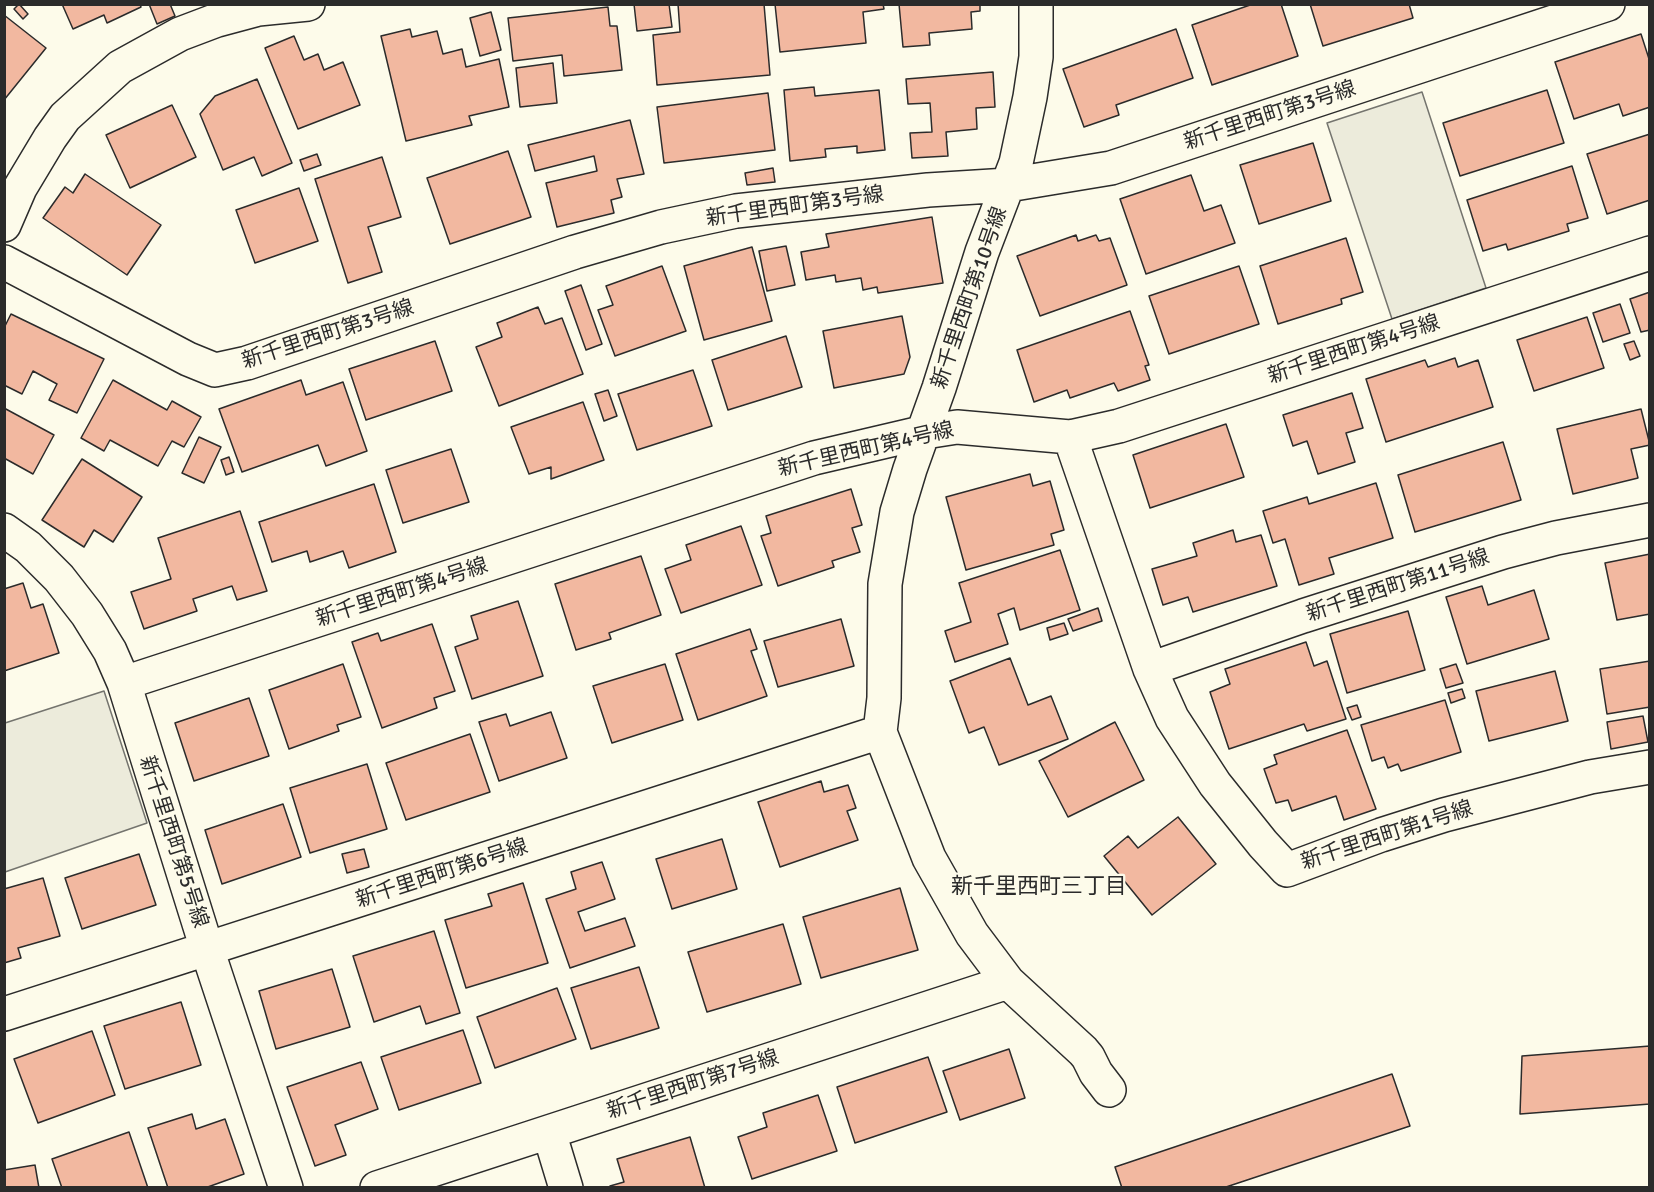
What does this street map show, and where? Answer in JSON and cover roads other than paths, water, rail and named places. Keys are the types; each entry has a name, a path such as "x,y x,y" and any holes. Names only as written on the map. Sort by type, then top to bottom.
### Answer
{"street":[{"path":"4,225 20,188 65,117 120,67 180,34 217,20 258,9 308,4"},
{"name":"新千里西町第10号線","path":"1036,4 1036,57 1022,140 1008,185 982,252 897,512 885,584 884,698 880,732 929,858 972,934 1008,982 1083,1051 1109,1090"},
{"name":"新千里西町第3号線","path":"4,262 188,359 214,370 247,363 575,252 661,227 736,211 928,190 1008,185 1112,168 1608,4"},
{"name":"新千里西町第4号線","path":"124,683 814,458 925,432 957,427 1070,437 1119,426 1650,253"},
{"name":"新千里西町第1号線","path":"1070,437 1150,669 1172,718 1215,784 1287,870 1381,835 1444,815 1590,777 1650,767"},
{"name":"新千里西町第11号線","path":"1150,669 1303,616 1503,552 1556,538 1650,520"},
{"name":"新千里西町第5号線","path":"4,530 28,547 59,578 87,614 110,651 124,683 207,949 286,1188"},
{"name":"新千里西町第6号線","path":"4,1014 880,732"},
{"name":"新千里西町第7号線","path":"377,1188 1008,982"},
{"path":"549,1132 567,1188"}],"district":[{"name":"新千里西町三丁目","path":"1039,887"}]}
